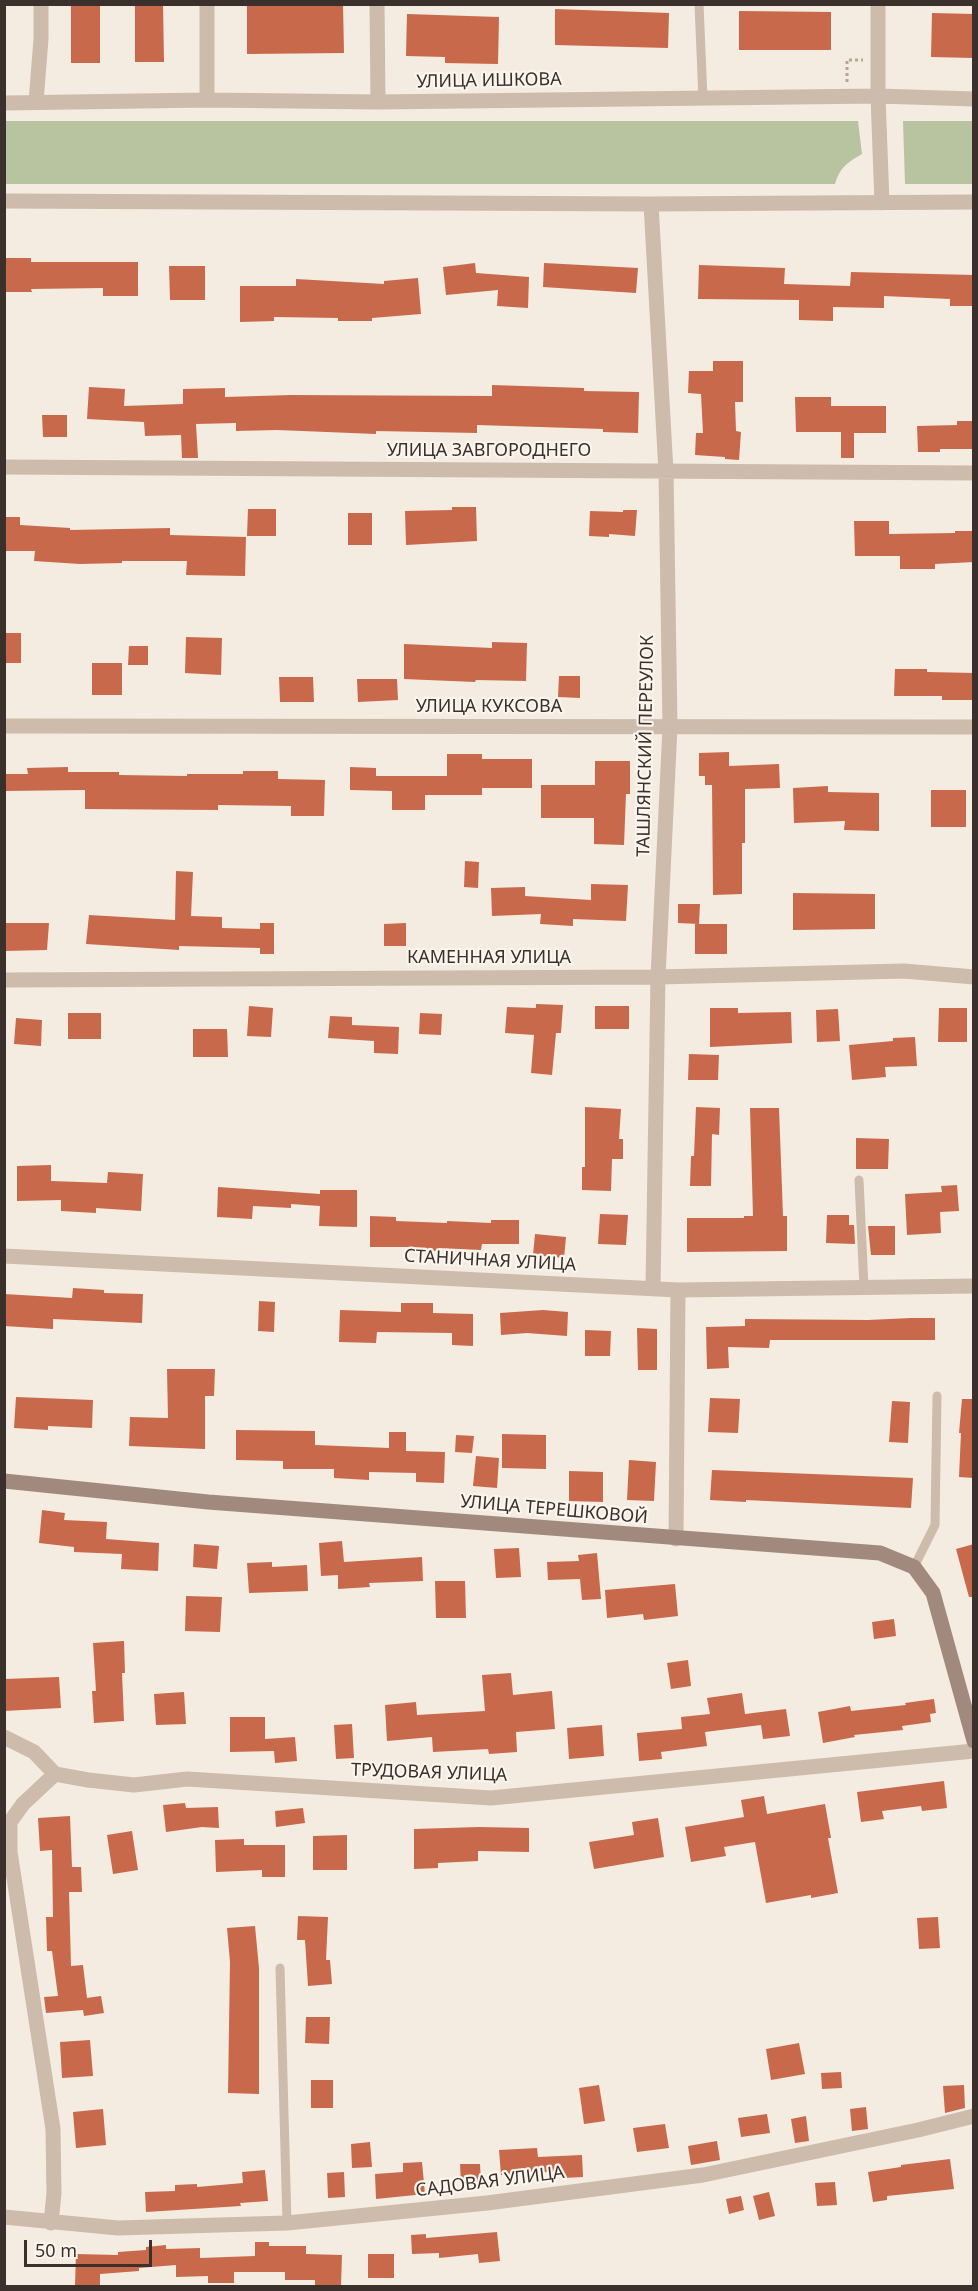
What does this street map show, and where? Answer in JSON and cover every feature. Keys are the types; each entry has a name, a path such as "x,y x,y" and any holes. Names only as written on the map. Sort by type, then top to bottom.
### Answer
{"street":[{"path":"36,102 41,4"},
{"path":"207,4 207,100"},
{"path":"377,4 378,102"},
{"path":"878,4 878,96 882,202"},
{"name":"УЛИЦА ИШКОВА","path":"4,102 207,100 378,102 847,96 974,99"},
{"path":"4,201 651,204 974,202"},
{"name":"ТАШЛЯНСКИЙ ПЕРЕУЛОК","path":"651,204 666,471 669,727 658,977 653,1288"},
{"name":"УЛИЦА ЗАВГОРОДНЕГО","path":"4,467 974,473"},
{"name":"УЛИЦА КУКСОВА","path":"4,726 974,727"},
{"name":"КАМЕННАЯ УЛИЦА","path":"4,980 658,977 904,971 974,977"},
{"name":"СТАНИЧНАЯ УЛИЦА","path":"4,1256 678,1290 974,1286"},
{"path":"676,1539 678,1290"},
{"name":"УЛИЦА ТЕРЕШКОВОЙ","path":"4,1481 208,1502 880,1553 914,1567"},
{"path":"914,1567 933,1593 974,1741"},
{"path":"4,1737 34,1752 55,1774 23,1804 10,1822 10,1852 53,2129 54,2193 51,2223"},
{"name":"ТРУДОВАЯ УЛИЦА","path":"55,1774 134,1785 187,1779 491,1798 974,1751"},
{"name":"САДОВАЯ УЛИЦА","path":"4,2217 118,2229 286,2223 487,2203 703,2175 974,2116"}],"lane":[{"path":"699,4 703,99"},
{"path":"859,1180 864,1287"},
{"path":"914,1567 935,1525 937,1396"},
{"path":"280,1968 286,2223"}],"path":[{"path":"847,96 847,60 878,60"}],"green space":[{"path":"5,121 858,121 862,154 845,166 835,184 5,184"},
{"path":"903,121 973,121 973,184 905,184"}],"building":[{"path":"71,4 100,4 100,63 71,63"},
{"path":"135,4 163,4 164,62 135,62"},
{"path":"247,4 343,4 344,53 247,54"},
{"path":"555,9 669,13 668,48 555,45"},
{"path":"739,11 831,12 831,50 739,50"},
{"path":"932,13 974,14 974,58 931,57"},
{"path":"407,14 499,17 498,64 445,63 445,57 406,56"},
{"path":"4,258 31,258 31,262 138,262 138,296 103,296 103,288 31,289 32,292 4,292"},
{"path":"475,263 476,273 529,277 528,308 497,306 498,290 446,295 443,267"},
{"path":"544,263 638,268 636,293 543,287"},
{"path":"699,265 785,268 784,284 850,286 851,272 974,275 974,306 950,306 950,299 884,296 884,308 833,307 833,321 799,320 799,300 698,299"},
{"path":"169,266 205,266 205,300 170,300"},
{"path":"418,278 421,314 372,318 372,321 274,317 274,321 240,322 240,286 296,286 296,279 384,284 384,281"},
{"path":"713,361 743,361 743,402 735,402 736,431 741,432 739,460 695,455 696,433 703,433 701,394 688,393 689,371 713,371"},
{"path":"492,385 639,392 638,433 603,432 603,429 477,425 477,433 376,431 376,434 277,430 236,431 236,423 196,424 198,458 182,458 181,435 145,436 144,422 87,419 89,387 125,389 124,406 183,404 183,389 225,388 225,397 492,396"},
{"path":"795,397 831,397 831,406 886,406 886,433 854,433 854,458 841,458 841,432 796,432"},
{"path":"42,415 67,415 67,437 43,437"},
{"path":"957,421 974,421 974,449 940,449 940,452 918,452 917,426 957,425"},
{"path":"452,507 476,507 477,541 406,545 405,511 452,510"},
{"path":"248,509 276,509 276,536 247,536"},
{"path":"623,510 637,510 635,536 609,534 609,537 589,536 590,511 623,512"},
{"path":"348,513 372,513 372,545 348,545"},
{"path":"4,517 20,517 20,525 70,528 70,530 170,528 170,535 246,537 245,576 186,575 187,561 122,561 122,563 80,564 34,561 35,551 4,551"},
{"path":"854,521 889,521 889,534 974,531 974,562 935,564 935,569 900,569 900,556 855,556"},
{"path":"4,633 21,633 21,663 4,663"},
{"path":"186,637 222,638 221,675 185,673"},
{"path":"492,642 527,643 526,681 476,680 475,682 404,679 404,644 492,648"},
{"path":"129,646 148,646 148,665 128,665"},
{"path":"92,663 122,663 122,695 92,695"},
{"path":"895,669 974,673 974,700 942,700 942,696 894,696"},
{"path":"559,676 580,676 580,698 558,697"},
{"path":"279,677 313,677 314,702 280,702"},
{"path":"357,679 397,679 398,700 358,702"},
{"path":"729,752 729,766 779,764 780,788 745,789 742,894 713,895 712,785 705,785 705,776 699,776 699,753"},
{"path":"447,754 482,754 482,759 532,759 532,788 482,788 482,795 425,795 425,810 392,810 392,791 350,790 350,767 376,768 376,776 447,776"},
{"path":"595,761 630,761 630,794 626,794 624,845 594,844 594,818 541,818 541,785 595,785"},
{"path":"68,767 68,772 119,772 119,775 187,776 187,774 243,774 243,771 278,771 278,779 325,780 324,816 291,816 291,806 218,805 218,810 85,809 85,790 4,791 4,774 28,774 27,768"},
{"path":"828,786 828,792 879,793 879,831 844,830 845,821 794,823 793,788"},
{"path":"931,790 966,790 966,827 931,827"},
{"path":"465,861 479,862 478,888 464,887"},
{"path":"176,871 193,872 191,916 222,917 222,928 260,929 260,923 274,923 274,954 260,954 260,948 179,946 179,950 86,944 89,915 175,920"},
{"path":"591,884 628,885 626,921 573,919 573,926 540,924 541,914 492,916 491,888 525,887 525,896 591,900"},
{"path":"793,893 875,894 875,929 793,930"},
{"path":"678,904 700,904 699,924 678,923"},
{"path":"4,923 49,923 47,950 4,951"},
{"path":"406,923 406,946 384,946 384,924"},
{"path":"695,924 727,924 727,954 695,954"},
{"path":"536,1004 563,1005 561,1033 556,1033 552,1075 531,1073 534,1035 505,1033 507,1007 536,1008"},
{"path":"249,1006 273,1008 271,1037 247,1036"},
{"path":"595,1006 629,1006 629,1029 595,1029"},
{"path":"710,1008 738,1008 738,1013 791,1012 792,1043 710,1047"},
{"path":"939,1008 967,1008 967,1042 938,1042"},
{"path":"838,1009 840,1041 817,1042 816,1010"},
{"path":"68,1013 101,1013 101,1039 68,1039"},
{"path":"420,1013 442,1014 441,1035 419,1034"},
{"path":"330,1016 352,1017 352,1025 399,1027 398,1054 374,1053 374,1041 328,1038"},
{"path":"16,1018 42,1020 41,1046 14,1044"},
{"path":"193,1029 227,1029 228,1057 193,1057"},
{"path":"915,1037 917,1066 885,1067 886,1077 852,1080 849,1045"},
{"path":"689,1054 719,1055 718,1080 688,1080"},
{"path":"585,1107 621,1109 619,1139 623,1139 623,1159 612,1159 611,1191 582,1190 582,1167 585,1167"},
{"path":"696,1107 720,1108 719,1135 712,1134 711,1186 690,1186"},
{"path":"750,1108 779,1108 783,1216 787,1216 787,1251 687,1252 687,1218 753,1216"},
{"path":"856,1138 889,1139 888,1169 856,1169"},
{"path":"51,1165 51,1181 107,1183 108,1172 143,1174 141,1211 96,1208 96,1213 61,1211 61,1200 17,1201 17,1166"},
{"path":"957,1185 959,1211 940,1212 941,1233 907,1235 905,1194 942,1192 941,1186"},
{"path":"218,1187 320,1194 320,1190 357,1190 357,1227 319,1226 320,1206 291,1204 291,1208 253,1206 252,1219 217,1217"},
{"path":"600,1214 628,1215 626,1245 598,1244"},
{"path":"827,1215 849,1215 849,1225 854,1225 855,1244 826,1243"},
{"path":"370,1216 396,1217 396,1221 447,1223 447,1221 491,1223 491,1220 519,1220 519,1244 482,1244 481,1250 439,1248 439,1251 413,1250 413,1247 370,1247"},
{"path":"868,1226 895,1226 895,1255 871,1255"},
{"path":"535,1234 566,1237 564,1258 533,1255"},
{"path":"73,1288 104,1290 104,1293 143,1294 142,1323 53,1319 53,1329 4,1326 4,1294 72,1298"},
{"path":"259,1301 275,1302 274,1332 258,1331"},
{"path":"401,1303 433,1303 433,1313 473,1314 473,1346 452,1345 452,1333 377,1332 376,1343 339,1342 340,1310 401,1312"},
{"path":"543,1310 568,1312 567,1336 527,1333 501,1335 500,1313"},
{"path":"935,1318 935,1340 770,1340 769,1348 728,1347 729,1368 707,1369 706,1327 745,1326 745,1319"},
{"path":"637,1328 657,1329 657,1370 638,1370"},
{"path":"585,1330 611,1331 610,1356 585,1356"},
{"path":"167,1369 215,1369 214,1396 205,1396 205,1449 129,1446 130,1417 168,1418"},
{"path":"16,1397 93,1400 92,1428 48,1426 48,1430 14,1428"},
{"path":"710,1398 740,1399 738,1433 708,1432"},
{"path":"962,1399 974,1399 974,1478 959,1477"},
{"path":"892,1401 910,1402 908,1443 889,1442"},
{"path":"236,1430 315,1431 315,1445 389,1448 389,1432 406,1432 406,1451 445,1452 444,1483 416,1482 416,1473 369,1472 369,1480 334,1478 334,1469 283,1469 283,1461 236,1460"},
{"path":"502,1434 546,1435 546,1469 502,1468"},
{"path":"456,1435 474,1436 472,1453 455,1452"},
{"path":"476,1456 499,1458 497,1488 473,1486"},
{"path":"629,1460 656,1462 654,1501 627,1500"},
{"path":"712,1470 913,1478 911,1508 710,1500"},
{"path":"569,1471 603,1472 603,1502 569,1501"},
{"path":"42,1510 65,1513 64,1520 107,1522 106,1539 159,1543 158,1571 121,1569 122,1554 74,1552 74,1547 39,1543"},
{"path":"342,1541 344,1562 422,1557 423,1581 369,1583 370,1587 338,1589 338,1575 321,1576 319,1543"},
{"path":"194,1544 219,1546 217,1569 193,1567"},
{"path":"974,1544 974,1597 969,1597 956,1549"},
{"path":"519,1548 521,1577 496,1578 494,1549"},
{"path":"597,1553 601,1599 582,1600 580,1579 548,1580 547,1562 579,1561 578,1555"},
{"path":"272,1562 272,1567 307,1565 308,1591 249,1593 247,1563"},
{"path":"435,1581 465,1581 466,1618 436,1618"},
{"path":"675,1584 678,1616 644,1620 643,1614 607,1618 605,1590"},
{"path":"186,1596 222,1597 220,1632 185,1631"},
{"path":"894,1619 896,1636 874,1639 872,1622"},
{"path":"124,1641 125,1673 122,1673 124,1721 94,1723 92,1691 96,1691 93,1643"},
{"path":"688,1660 691,1686 671,1689 667,1663"},
{"path":"511,1673 513,1695 552,1691 555,1729 516,1732 517,1752 489,1754 488,1749 433,1752 432,1737 387,1741 385,1705 416,1702 417,1715 485,1711 482,1675"},
{"path":"59,1677 61,1708 4,1711 4,1679"},
{"path":"184,1692 186,1724 156,1725 154,1694"},
{"path":"742,1693 745,1714 786,1709 790,1736 763,1739 761,1725 705,1732 707,1746 661,1752 662,1759 639,1761 637,1733 682,1729 681,1717 710,1714 707,1698"},
{"path":"934,1699 936,1713 930,1714 931,1722 902,1726 903,1730 854,1735 855,1737 823,1743 818,1712 850,1706 851,1711 906,1705 905,1703"},
{"path":"230,1717 265,1717 265,1739 295,1737 297,1761 275,1763 274,1751 230,1752"},
{"path":"352,1724 354,1758 336,1759 334,1725"},
{"path":"602,1725 604,1756 569,1759 567,1728"},
{"path":"944,1781 947,1808 922,1811 921,1806 882,1811 884,1819 861,1822 857,1792"},
{"path":"764,1796 767,1814 825,1804 831,1838 828,1838 838,1893 766,1903 755,1842 724,1847 726,1856 691,1862 685,1827 744,1817 741,1800"},
{"path":"185,1803 186,1808 218,1807 219,1828 202,1827 166,1832 163,1805"},
{"path":"303,1808 305,1823 276,1827 275,1811"},
{"path":"70,1816 72,1867 81,1867 82,1892 69,1892 71,1966 83,1965 87,1998 101,1996 104,2013 84,2016 83,2010 46,2013 44,1997 58,1996 52,1951 47,1951 46,1917 53,1917 52,1850 40,1851 38,1818"},
{"path":"658,1818 664,1857 594,1869 589,1842 634,1835 632,1822"},
{"path":"529,1828 529,1852 478,1851 478,1861 438,1863 438,1868 414,1869 414,1829"},
{"path":"132,1831 138,1870 113,1874 107,1835"},
{"path":"347,1835 347,1870 313,1870 313,1836"},
{"path":"244,1839 244,1845 285,1845 285,1877 262,1877 262,1870 216,1872 215,1840"},
{"path":"298,1916 328,1917 326,1960 330,1960 332,1984 308,1986 305,1940 297,1940"},
{"path":"938,1917 940,1948 919,1949 917,1918"},
{"path":"255,1926 259,1968 259,2094 228,2093 230,1962 227,1928"},
{"path":"306,2017 330,2017 329,2044 305,2043"},
{"path":"90,2040 93,2076 62,2078 60,2042"},
{"path":"799,2043 805,2074 771,2080 766,2049"},
{"path":"841,2072 842,2088 822,2089 821,2073"},
{"path":"311,2080 333,2080 333,2108 311,2108"},
{"path":"599,2085 605,2121 584,2124 579,2088"},
{"path":"964,2085 965,2108 945,2113 943,2086"},
{"path":"866,2107 868,2129 852,2131 850,2109"},
{"path":"103,2109 106,2145 76,2148 73,2112"},
{"path":"767,2114 770,2133 741,2137 738,2118"},
{"path":"806,2116 809,2141 795,2143 791,2119"},
{"path":"665,2124 669,2148 637,2152 633,2128"},
{"path":"717,2141 720,2160 691,2165 688,2146"},
{"path":"370,2142 372,2167 352,2168 351,2144"},
{"path":"537,2148 538,2157 582,2155 583,2177 563,2178 563,2171 501,2175 499,2150"},
{"path":"950,2159 954,2189 887,2196 887,2200 873,2202 868,2172"},
{"path":"422,2162 425,2194 376,2199 375,2174 403,2172 403,2163"},
{"path":"460,2164 480,2164 481,2182 461,2183"},
{"path":"265,2170 268,2201 240,2203 241,2206 146,2212 145,2192 175,2191 175,2185 197,2184 197,2187 243,2183 242,2172"},
{"path":"344,2172 345,2197 328,2198 327,2173"},
{"path":"835,2182 837,2205 817,2206 815,2183"},
{"path":"769,2192 775,2216 759,2220 753,2196"},
{"path":"741,2196 744,2210 729,2214 726,2199"},
{"path":"497,2232 500,2261 479,2263 478,2254 439,2258 439,2253 412,2254 411,2235 426,2234 426,2238"},
{"path":"255,2242 269,2242 269,2246 306,2246 306,2254 342,2255 341,2285 315,2285 315,2280 285,2280 285,2272 234,2272 234,2283 208,2283 208,2276 176,2277 176,2265 100,2274 100,2286 75,2285 76,2254 118,2255 118,2252 146,2250 146,2247 166,2245 166,2249 200,2248 200,2258 255,2256"},
{"path":"368,2254 394,2254 394,2278 368,2278"}]}
